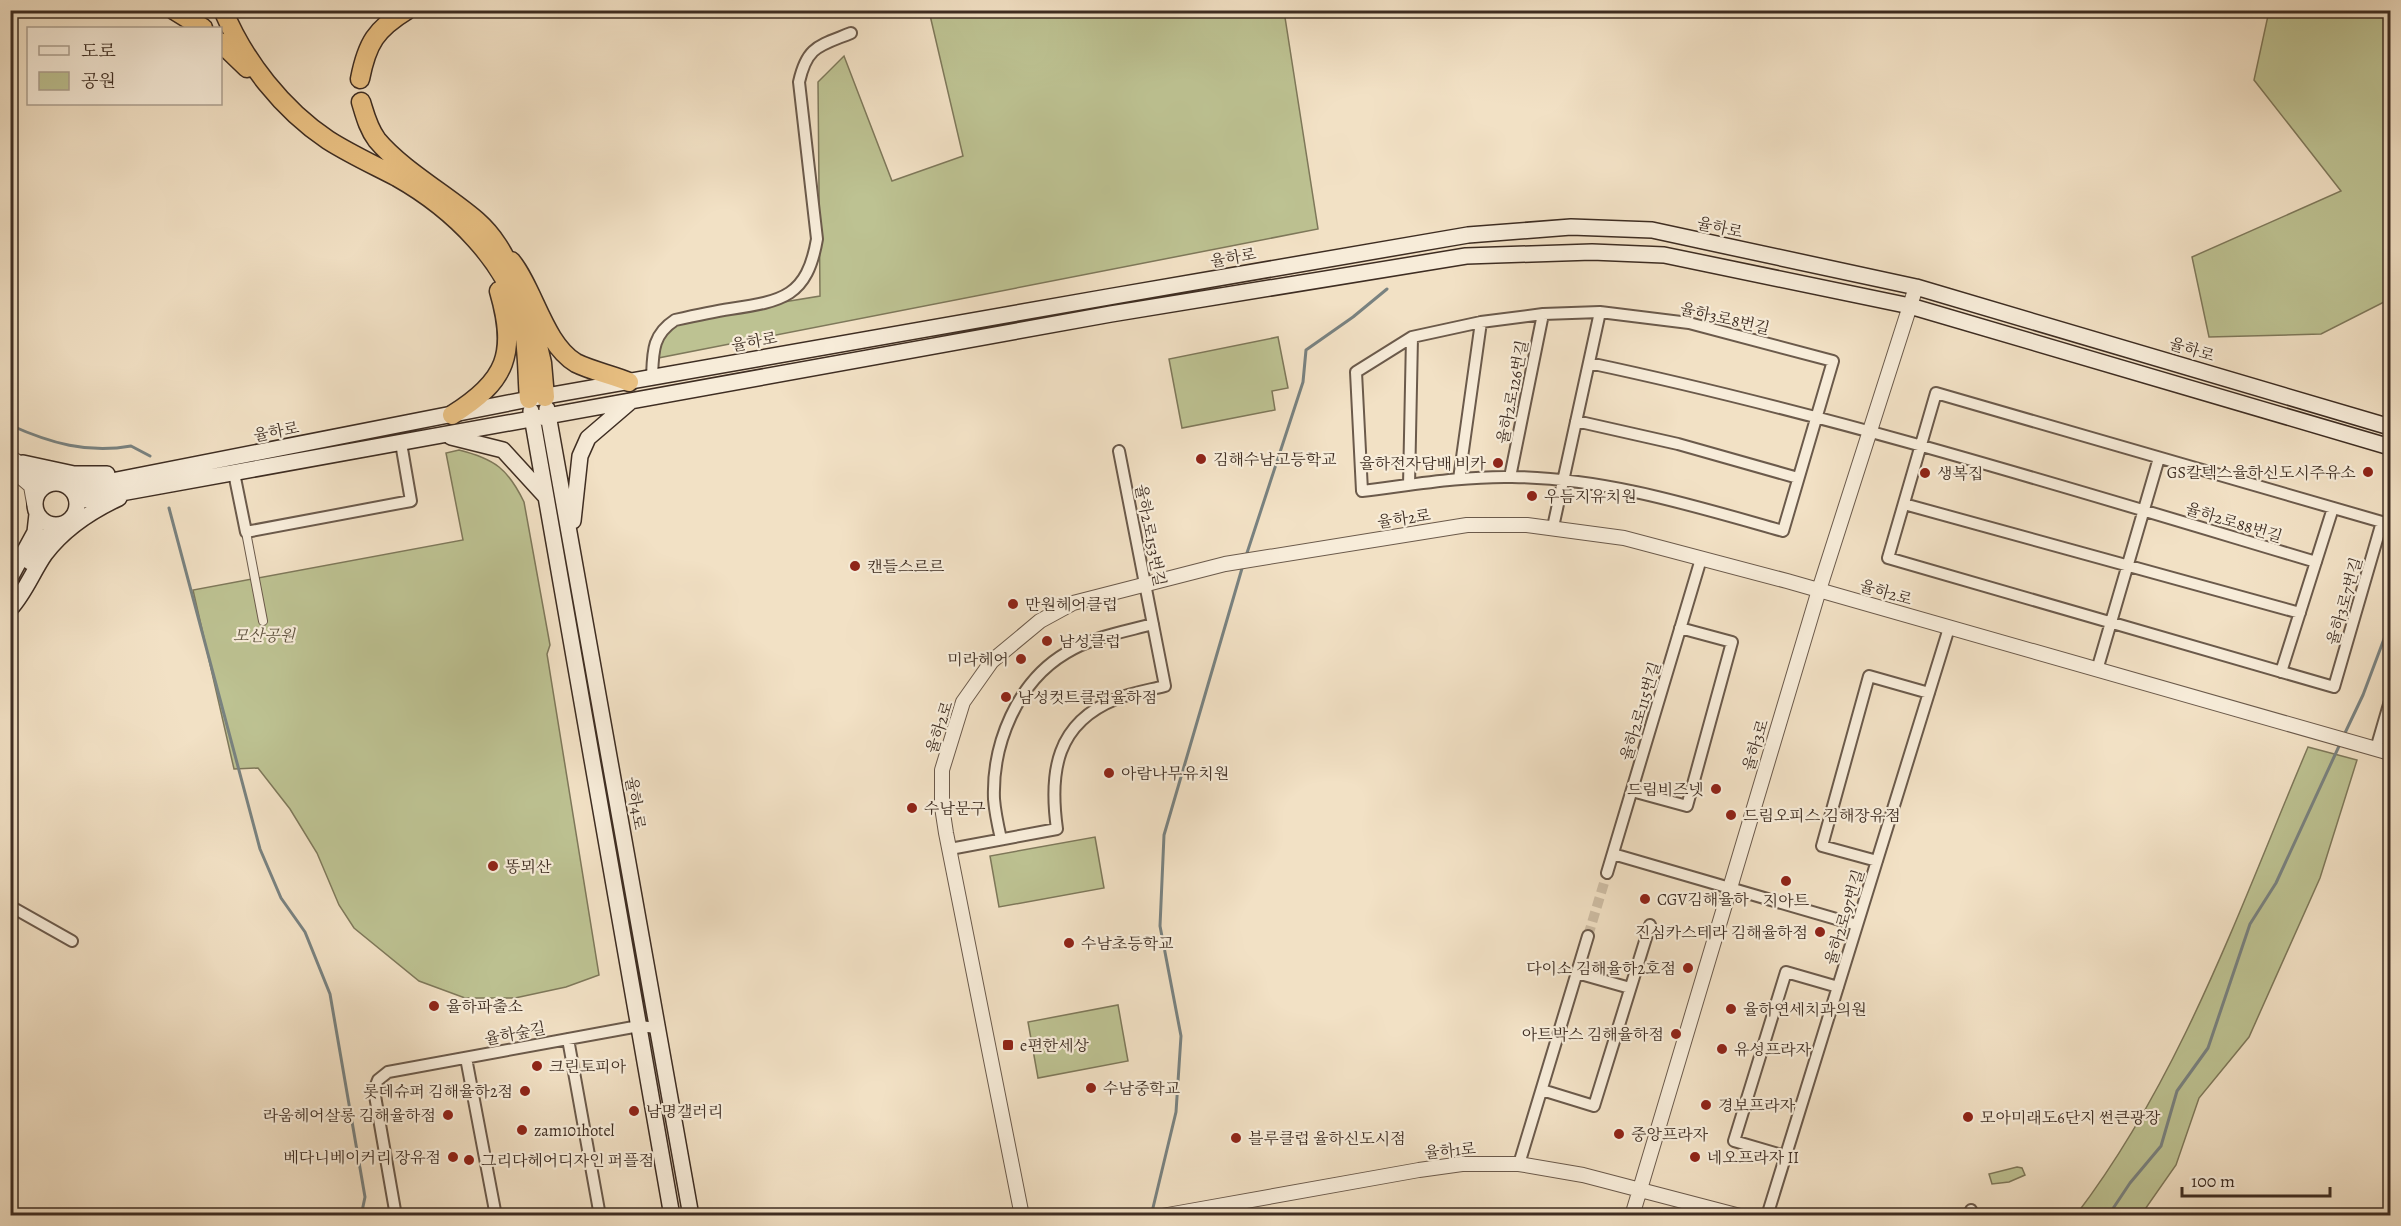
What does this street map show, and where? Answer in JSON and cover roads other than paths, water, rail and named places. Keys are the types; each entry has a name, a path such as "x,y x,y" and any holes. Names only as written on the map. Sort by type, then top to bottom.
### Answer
{"highway":[{"path":"174,10 201,27"},
{"path":"223,10 246,53 283,103"},
{"path":"234,10 257,53 276,81 309,112 351,142 426,180"},
{"path":"360,79 364,58 372,39 386,23 407,10"},
{"path":"222,44 283,103 327,139 398,178 494,248 523,275 537,311 556,341 575,362 629,382"},
{"path":"361,102 367,123 377,139 392,155 479,223 494,248 526,302 534,325 542,363 537,398"},
{"path":"452,415 479,398 505,363 506,318 494,248"}],"main road":[{"name":"율하로","path":"74,495 185,467 537,398 1468,235 1571,227 1652,230 1916,287 2391,427"},
{"path":"548,417 1123,312 1466,256 1592,252 1664,255 1910,306 2391,447"},
{"name":"율하4로","path":"537,398 548,417 691,1215"},
{"path":"537,398 532,419 672,1215"},
{"path":"571,545 575,482 580,456 588,438 630,402"},
{"name":"율하로","path":"74,495 148,488 548,417"},
{"path":"443,435 481,442 503,450 546,498"},
{"path":"15,463 95,475 159,466 185,467"},
{"path":"10,578 35,532 39,491 50,483 57,483 74,495 74,514 42,540 10,599"},
{"path":"10,609 45,554 60,537 108,503 148,488"},
{"path":"36,508 48,524 63,524"}],"street":[{"path":"652,378 654,342 663,328 675,320 765,304 783,297 800,285 813,265 818,239 799,82 803,66 815,48 851,33"},
{"name":"율하3로","path":"1632,1215 1819,590 1916,287"},
{"path":"1553,527 1600,312"},
{"name":"율하2로126번길","path":"1562,480 1510,477 1459,479 1362,491 1356,372 1412,337 1481,322 1543,314 1600,312"},
{"name":"율하3로8번길","path":"1562,480 1654,495 1783,531 1833,361 1689,323 1600,312"},
{"name":"율하2로126번길","path":"1510,477 1543,314"},
{"path":"1459,479 1481,322"},
{"path":"1409,485 1412,337"},
{"path":"1589,363 1678,381 1870,432 2144,510"},
{"name":"율하3로7번길","path":"1936,393 2159,458 2382,522 2334,687 1888,558 1936,393"},
{"path":"1576,421 1678,444 1798,478"},
{"path":"246,532 411,501 401,443"},
{"name":"율하2로153번길","path":"950,849 1057,829 1053,793 1056,763 1070,733 1083,719 1118,699 1165,686 1119,451"},
{"path":"2097,670 2159,458"},
{"path":"15,463 50,483"},
{"path":"15,463 31,486 36,508"},
{"path":"234,473 263,621"},
{"path":"1904,504 2300,613"},
{"path":"2281,672 2333,508"},
{"name":"율하2로88번길","path":"2144,510 2316,562"},
{"name":"율하2로","path":"1022,1215 942,807 942,770 963,702 981,674 1009,645 1040,621 1073,603 1225,564 1271,555 1467,525 1553,527 1624,538 1819,590 2391,753"},
{"name":"율하2로115번길","path":"1607,873 1701,559"},
{"path":"1001,839 994,800 995,769 1004,732 1021,697 1039,675 1065,654 1096,639 1153,624"},
{"name":"율하2로97번길","path":"1767,1215 1949,627"},
{"path":"1632,791 1686,806 1732,642 1680,628"},
{"path":"1876,861 1822,846 1869,676 1929,693"},
{"path":"2376,749 2391,701"},
{"path":"1613,854 1857,926"},
{"path":"10,906 72,941"},
{"path":"1542,1090 1594,1106 1650,925"},
{"path":"1519,1164 1588,936"},
{"path":"1785,1156 1734,1141 1786,972 1838,987"},
{"path":"1577,973 1630,988"},
{"name":"율하숲길","path":"495,1215 466,1058 639,1026 657,1028"},
{"path":"568,1039 600,1215"},
{"path":"396,1215 374,1086 388,1072 466,1058"},
{"name":"율하1로","path":"1168,1214 1419,1170 1462,1164 1519,1164 1740,1215"}],"waterway":[{"path":"1246,556 1303,382 1306,350 1353,317 1387,289"},
{"path":"10,425 55,442 100,449 131,446 150,456"},
{"path":"169,508 260,849 281,898 305,932 330,994 365,1197 361,1216"},
{"path":"1151,1216 1176,1112 1181,1036 1160,926 1164,835 1243,565"},
{"path":"2344,735 2363,695 2390,623"},
{"path":"2108,1216 2130,1183 2161,1146 2177,1091 2208,1048 2250,924 2276,883 2340,744"}],"tunnel":[{"path":"1588,936 1607,873"}],"place":[{"name":"김해수남고등학교","path":"1201,459"},
{"name":"율하전자담배 비카","path":"1498,463"},
{"name":"GS칼텍스율하신도시주유소","path":"2368,472"},
{"name":"생복집","path":"1925,473"},
{"name":"우듬지유치원","path":"1532,496"},
{"name":"캔들스르르","path":"855,566"},
{"name":"만원헤어클럽","path":"1013,604"},
{"name":"남성클럽","path":"1047,641"},
{"name":"미라헤어","path":"1021,659"},
{"name":"남성컷트클럽율하점","path":"1006,697"},
{"name":"아람나무유치원","path":"1109,773"},
{"name":"드림비즈넷","path":"1716,789"},
{"name":"수남문구","path":"912,808"},
{"name":"드림오피스 김해장유점","path":"1731,815"},
{"name":"똥뫼산","path":"493,866"},
{"name":"지아트","path":"1786,881"},
{"name":"CGV김해율하","path":"1645,899"},
{"name":"진심카스테라 김해율하점","path":"1820,932"},
{"name":"수남초등학교","path":"1069,943"},
{"name":"다이소 김해율하2호점","path":"1688,968"},
{"name":"율하파출소","path":"434,1006"},
{"name":"율하연세치과의원","path":"1731,1009"},
{"name":"아트박스 김해율하점","path":"1676,1034"},
{"name":"e편한세상","path":"1008,1045"},
{"name":"유성프라자","path":"1722,1049"},
{"name":"크린토피아","path":"537,1066"},
{"name":"수남중학교","path":"1091,1088"},
{"name":"롯데슈퍼 김해율하2점","path":"525,1091"},
{"name":"경보프라자","path":"1706,1105"},
{"name":"남명갤러리","path":"634,1111"},
{"name":"라움헤어살롱 김해율하점","path":"448,1115"},
{"name":"모아미래도6단지 썬큰광장","path":"1968,1117"},
{"name":"zam101hotel","path":"522,1130"},
{"name":"중앙프라자","path":"1619,1134"},
{"name":"블루클럽 율하신도시점","path":"1236,1138"},
{"name":"베다니베이커리 장유점","path":"453,1157"},
{"name":"네오프라자 II","path":"1695,1157"},
{"name":"그리다헤어디자인 퍼플점","path":"469,1160"}],"park label":[{"name":"모산공원","path":"264,635"}]}
